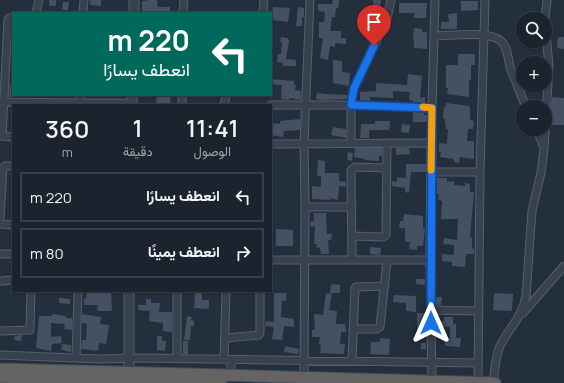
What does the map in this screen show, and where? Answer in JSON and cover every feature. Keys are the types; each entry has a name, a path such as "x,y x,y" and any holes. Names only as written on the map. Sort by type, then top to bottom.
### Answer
{"highway":[{"path":"0,369 45,370 179,383 231,376 304,376 494,383"},
{"path":"0,377 86,382 129,379 197,380 217,383 241,383"}],"street":[{"path":"36,12 39,0"},
{"path":"83,12 84,0"},
{"path":"134,0 134,12"},
{"path":"183,12 184,0"},
{"path":"263,12 264,0"},
{"path":"304,376 304,143 310,0"},
{"path":"351,142 351,105 354,88 387,18 391,0"},
{"path":"432,381 430,260 431,143 435,0"},
{"path":"478,383 480,172 485,0"},
{"path":"546,12 547,0"},
{"path":"12,18 9,18 8,20 9,74 2,102 1,136 12,136"},
{"path":"434,36 484,35 496,38 502,42 523,100"},
{"path":"519,318 526,296 532,211 543,162 549,66 547,48"},
{"path":"2,102 80,104 132,101"},
{"path":"272,105 351,105 432,108"},
{"path":"539,136 544,149"},
{"path":"272,144 351,142 431,143"},
{"path":"352,236 386,236 387,143"},
{"path":"0,217 3,168 5,166 12,166"},
{"path":"352,260 352,169 355,167 386,168"},
{"path":"431,172 480,172"},
{"path":"305,207 352,207"},
{"path":"0,224 12,225"},
{"path":"0,254 12,254"},
{"path":"272,260 430,260"},
{"path":"353,329 377,329 380,327 387,260"},
{"path":"494,383 499,350 519,318 564,266"},
{"path":"0,281 12,280"},
{"path":"352,360 355,287 385,286"},
{"path":"0,331 30,330 30,292"},
{"path":"76,358 78,292"},
{"path":"129,292 129,379"},
{"path":"177,358 178,292"},
{"path":"226,292 226,338 231,376"},
{"path":"226,338 259,336 260,292"},
{"path":"431,310 479,311"},
{"path":"0,355 129,359 177,358 304,361 352,360 478,363"},
{"path":"45,370 46,357"}],"building":[{"path":"49,0 56,0 56,6 49,6"},
{"path":"90,0 101,0 101,6 90,5"},
{"path":"157,0 158,7 170,7 170,12 142,12 142,1"},
{"path":"333,0 339,0 335,17 332,17 330,31 341,31 341,38 346,38 346,44 335,43 335,47 330,46 328,60 320,58 323,38 319,38 319,22 324,22 325,12 318,11 318,4 332,4"},
{"path":"373,0 381,0 380,9 373,8"},
{"path":"461,1 478,1 478,10 461,11"},
{"path":"63,2 69,2 68,10 62,10"},
{"path":"399,3 427,3 426,18 414,18 414,13 399,13"},
{"path":"273,7 290,8 288,22 272,20"},
{"path":"298,7 304,8 302,26 296,26"},
{"path":"457,13 457,29 441,29 441,22 449,22 448,14"},
{"path":"414,28 422,29 422,32 427,32 427,49 414,48"},
{"path":"281,37 288,38 289,41 286,59 296,60 296,66 283,66 283,63 277,62 278,54 281,54"},
{"path":"558,37 564,37 564,49 557,48"},
{"path":"458,54 475,54 475,65 471,65 469,97 447,94 448,88 446,88 446,65 458,65"},
{"path":"333,60 342,61 342,72 350,73 349,86 333,83"},
{"path":"408,74 422,76 420,98 425,97 425,103 413,102 409,100 410,92 393,91 393,98 370,97 370,101 360,100 360,92 376,91 376,83 407,85"},
{"path":"272,79 294,81 294,85 296,85 295,90 301,91 301,100 289,98 289,100 281,99 282,85 272,84"},
{"path":"10,84 12,84 13,97 9,97"},
{"path":"317,93 347,95 347,99 316,99"},
{"path":"157,96 171,96 170,103 156,104"},
{"path":"552,97 564,98 564,125 552,125"},
{"path":"446,103 470,106 470,120 474,121 473,129 468,129 467,141 474,141 474,159 460,157 459,163 454,162 454,159 440,157 441,152 439,152 439,143 447,144 448,129 446,129 445,119 443,118"},
{"path":"413,112 424,113 424,115 427,115 427,122 413,122"},
{"path":"300,119 300,130 284,131 283,137 272,135 272,123 280,124 280,121"},
{"path":"375,121 390,121 389,130 369,130 369,138 360,138 361,124 375,124"},
{"path":"402,124 410,125 409,133 401,132"},
{"path":"333,127 346,129 346,138 331,135"},
{"path":"355,148 382,148 382,156 379,156 379,161 365,160 354,157"},
{"path":"396,148 409,148 410,154 396,155"},
{"path":"348,152 353,153 352,161 347,160"},
{"path":"318,160 325,161 325,173 339,173 339,181 346,182 346,187 339,186 338,200 330,198 330,200 312,199 312,186 321,187 321,176 317,176"},
{"path":"406,164 426,164 426,172 411,172 409,193 405,192 405,188 392,186 392,181 397,182 397,177 406,178"},
{"path":"437,178 447,178 447,182 454,181 454,185 465,186 465,183 470,184 470,192 474,192 470,237 472,238 472,249 474,249 474,254 466,254 465,267 452,266 452,262 442,261 442,254 454,255 454,245 443,244 444,238 457,240 458,219 441,219 442,201 438,200 439,194 437,194"},
{"path":"314,213 326,213 327,234 332,234 331,240 328,240 329,254 321,254 320,248 316,247 317,244 314,244 315,226 311,227 310,222 314,221"},
{"path":"404,214 423,216 423,228 425,229 423,246 417,246 417,250 409,249 410,242 405,242 405,228 399,228 400,221 403,221"},
{"path":"276,229 293,230 293,246 276,246"},
{"path":"370,247 381,248 380,255 370,254"},
{"path":"416,279 425,279 425,285 416,284"},
{"path":"331,284 340,285 340,293 330,293"},
{"path":"87,292 111,292 112,311 97,311 98,305 84,305 84,299 86,299"},
{"path":"195,292 202,292 202,300 209,300 209,309 194,308"},
{"path":"274,293 286,293 286,301 282,301 281,317 294,319 294,327 284,326 282,340 272,339 274,327 265,326 266,321 274,322"},
{"path":"326,293 332,294 329,310 337,311 336,324 345,324 346,332 341,332 340,344 345,344 344,354 320,353 320,337 312,337 312,330 315,330 314,314 323,315"},
{"path":"494,293 513,294 512,311 493,310"},
{"path":"394,295 416,296 416,312 406,311 406,303 393,302"},
{"path":"436,297 442,297 441,305 436,305"},
{"path":"59,298 70,299 70,304 59,303"},
{"path":"146,299 151,299 151,303 160,303 159,312 172,312 172,332 163,331 163,323 149,321 150,311 138,310 138,305 146,305"},
{"path":"417,313 425,313 424,329 417,329"},
{"path":"52,314 72,318 72,330 64,329 65,324 51,323 51,337 61,336 62,343 52,344 51,351 36,348 39,316 52,316"},
{"path":"82,314 101,317 100,324 109,325 106,344 99,343 98,351 81,349 82,340 86,340 87,324 82,323"},
{"path":"187,316 192,317 191,320 194,321 194,326 191,326 190,340 184,340"},
{"path":"444,317 453,317 453,324 456,324 456,338 461,338 460,347 445,346 445,338 450,338 450,327 439,326 440,321 444,321"},
{"path":"22,335 21,341 14,340 15,336"},
{"path":"157,336 162,336 162,341 166,341 165,351 157,350"},
{"path":"380,338 390,339 389,355 370,354 371,342 380,342"},
{"path":"183,341 188,341 188,354 183,354"},
{"path":"421,343 426,343 426,349 421,349"},
{"path":"62,344 71,345 71,352 61,350"},
{"path":"285,346 299,349 298,354 284,352"}],"slow traffic":[{"path":"423,107 432,108 431,170"}],"route":[{"path":"374,46 354,88 351,105 432,108 430,260 431,323"}]}
